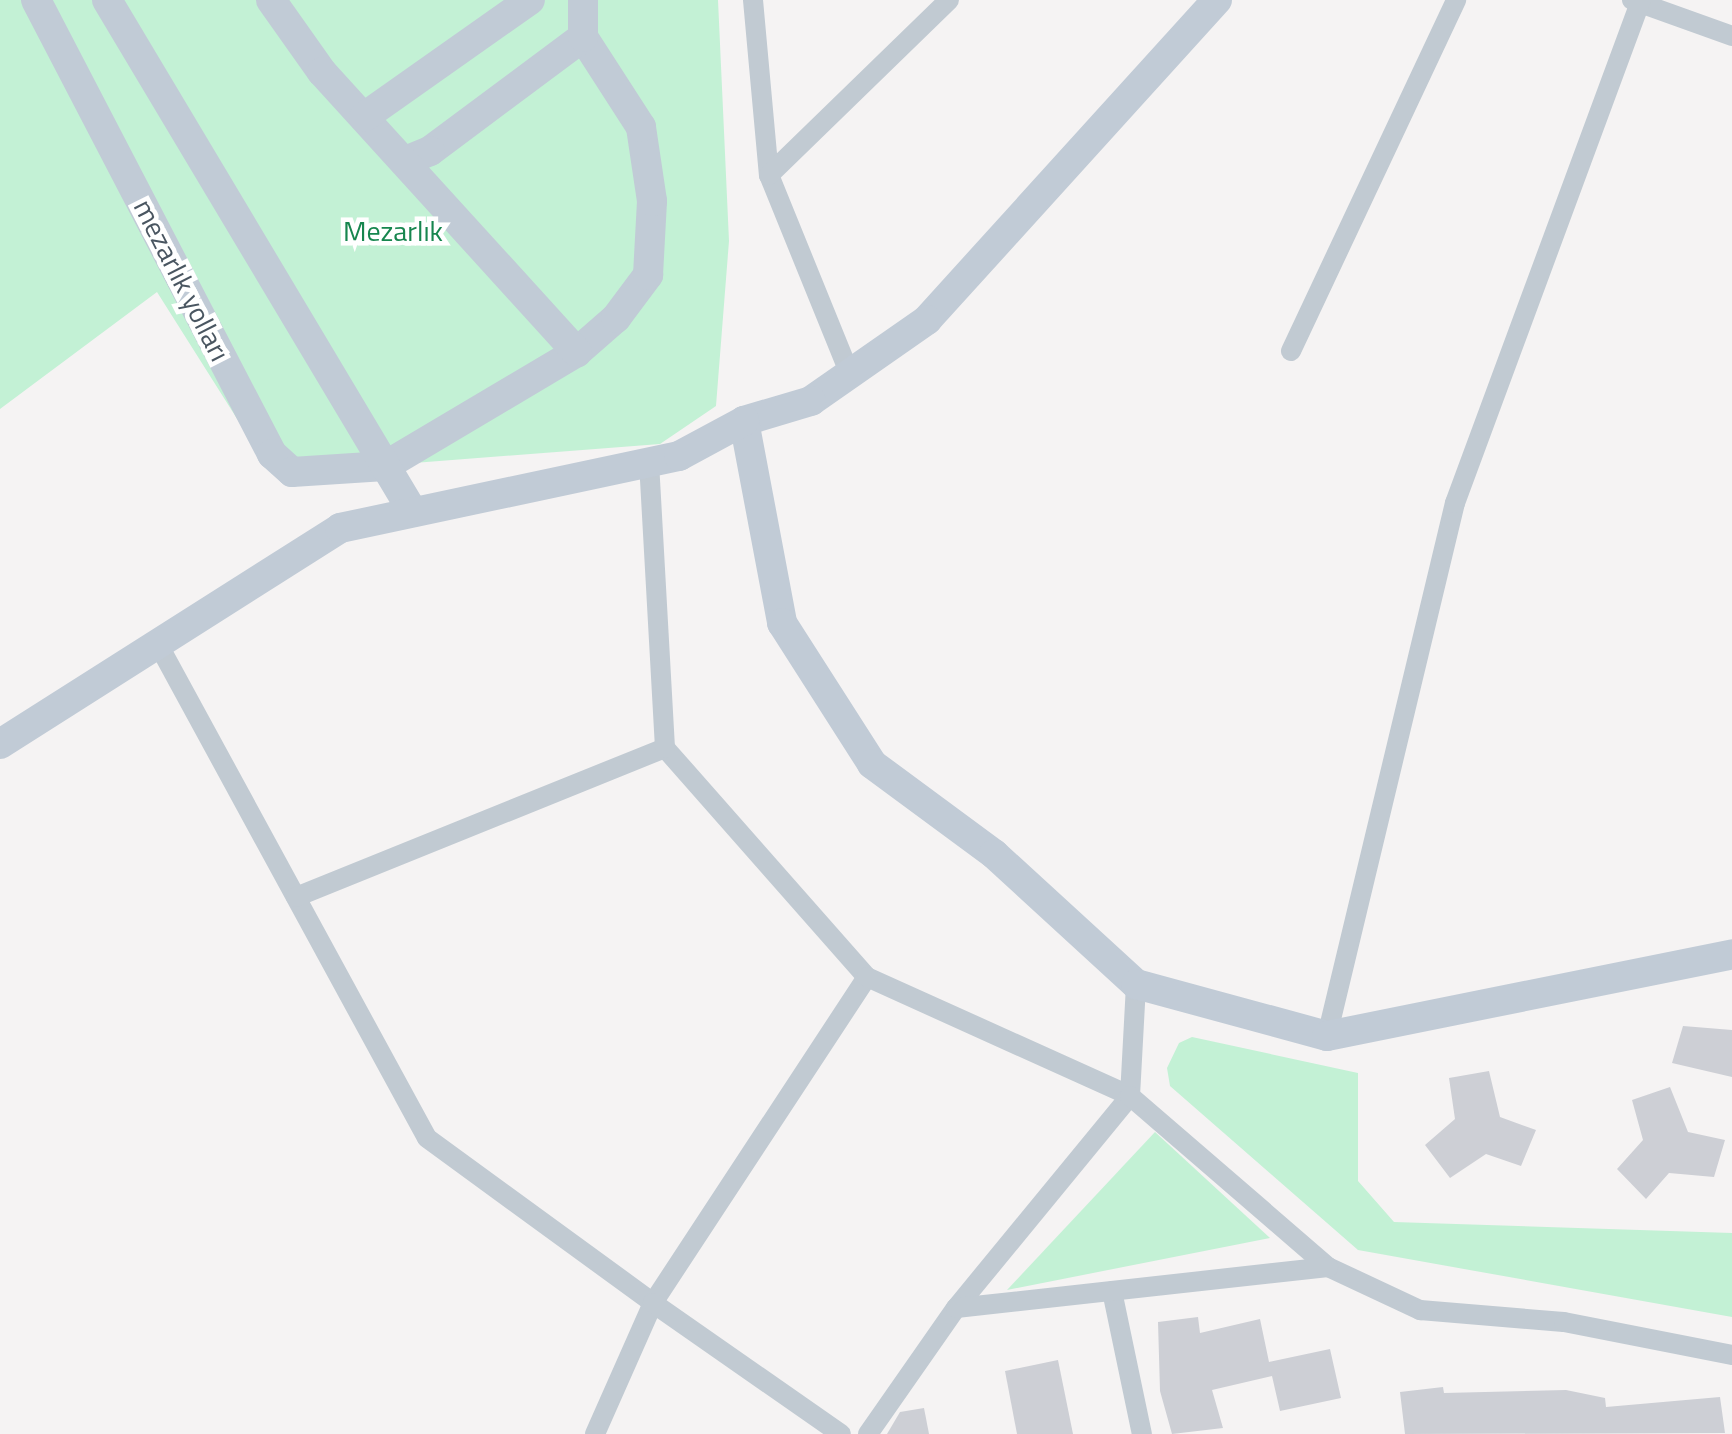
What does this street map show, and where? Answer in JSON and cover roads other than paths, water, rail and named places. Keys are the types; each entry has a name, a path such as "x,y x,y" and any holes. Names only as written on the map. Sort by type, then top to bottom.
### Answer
{"street":[{"name":"mezarlık yolları","path":"36,0 272,454 292,472 385,466 578,352 648,275 652,201 640,127 583,37"},
{"path":"108,0 413,512"},
{"path":"271,0 364,116 578,352"},
{"path":"364,116 530,0"},
{"path":"404,160 430,150 583,37 583,0"},
{"path":"753,0 769,175 850,374"},
{"path":"769,175 949,0"},
{"path":"0,744 340,528 679,456 744,421 811,401 927,320 1217,0"},
{"path":"1291,351 1456,0"},
{"path":"1328,1036 1455,503 1638,1 1732,36"},
{"path":"744,421 782,623 872,764 994,854 1136,984 1328,1036 1732,954"},
{"path":"648,462 664,748 866,978 1130,1096 1328,1267 1420,1310 1582,1324 1732,1355"},
{"path":"158,644 427,1138 841,1434"},
{"path":"296,897 664,748"},
{"path":"596,1434 653,1302 866,978"},
{"path":"868,1434 956,1308 1130,1096 1136,984"},
{"path":"956,1308 1328,1267"},
{"path":"1112,1291 1142,1434"}],"park label":[{"name":"Mezarlık","path":"393,231"}]}
